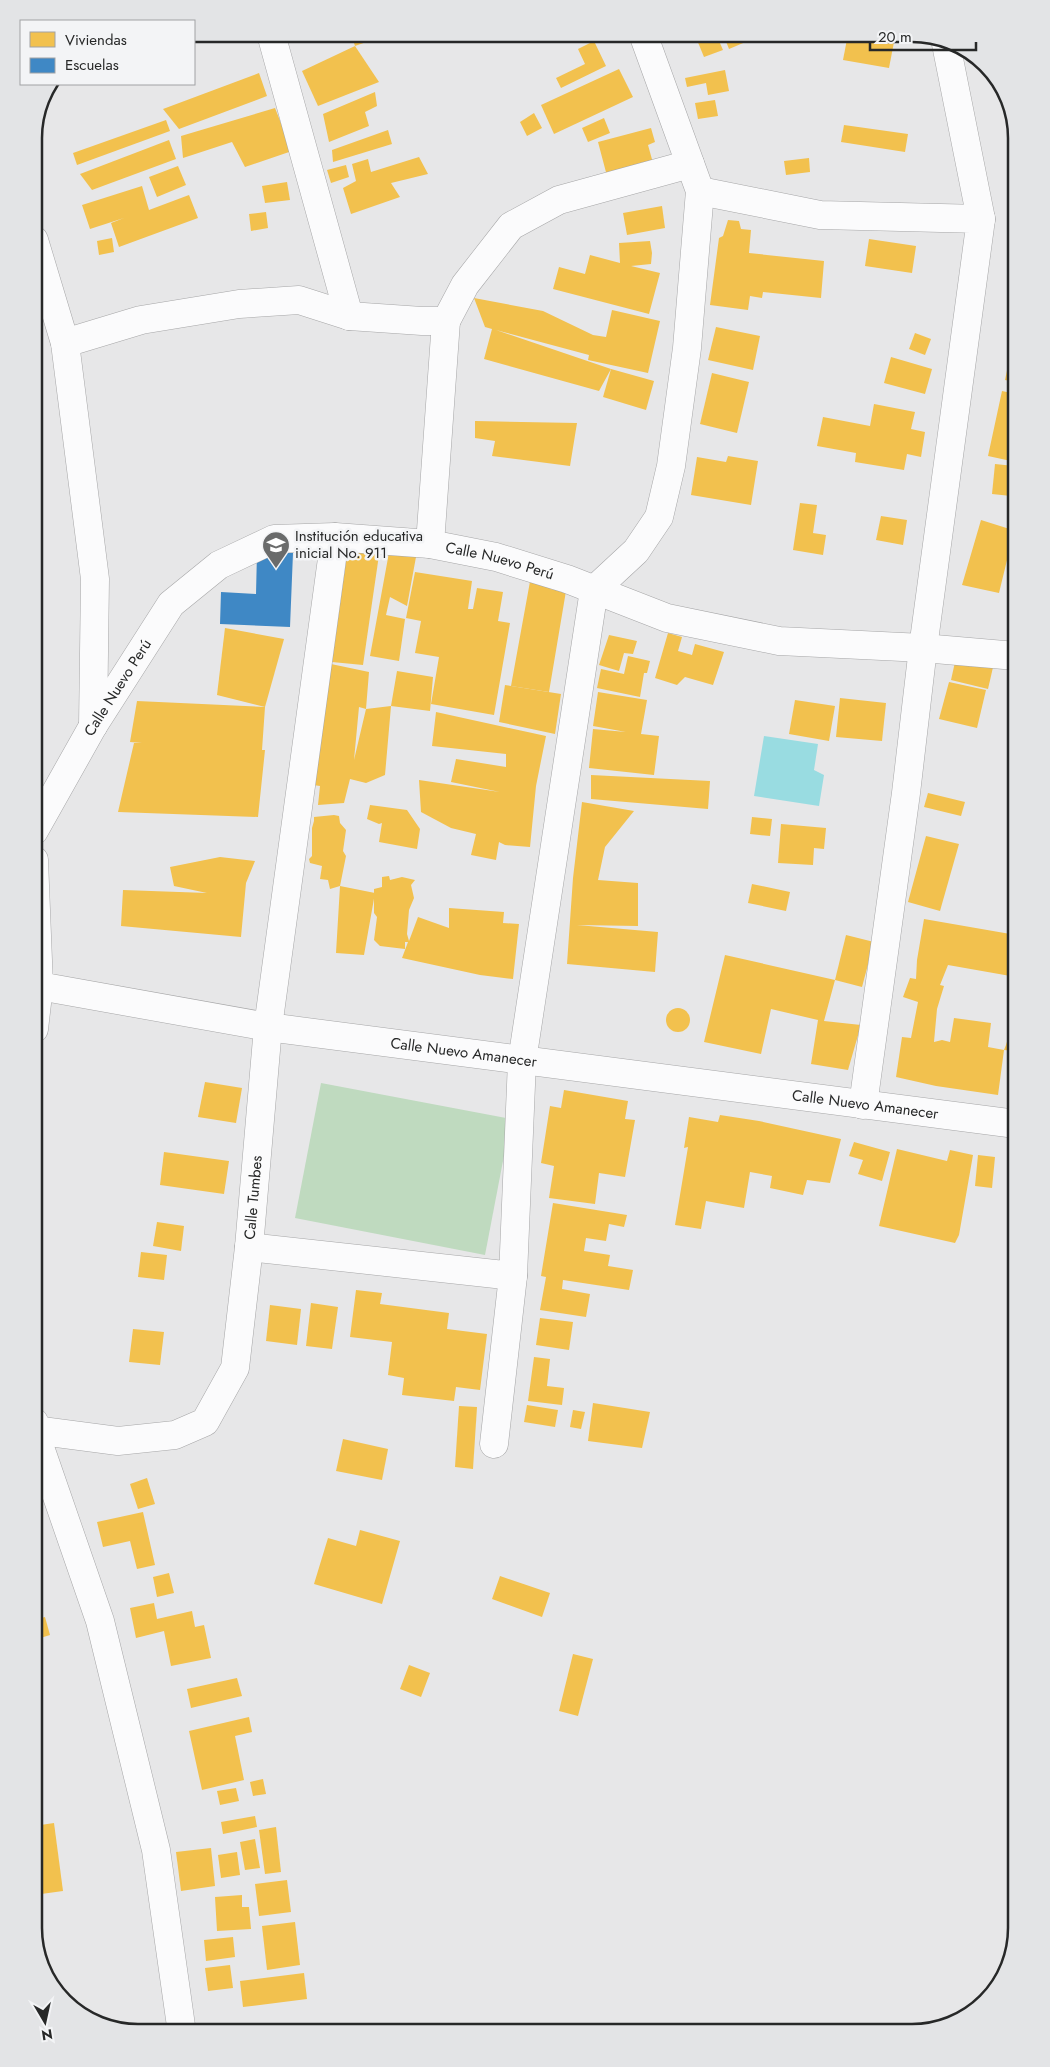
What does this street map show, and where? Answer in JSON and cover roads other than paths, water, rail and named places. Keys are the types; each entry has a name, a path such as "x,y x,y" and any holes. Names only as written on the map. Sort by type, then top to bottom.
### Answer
{"street":[{"path":"273,42 349,316"},
{"path":"494,1444 513,1276 522,1061 594,590 636,551 659,517 672,466 685,358 700,191 646,43"},
{"path":"863,1104 906,793 923,648 981,219 947,50"},
{"path":"430,544 446,321 465,285 511,226 559,200 690,164"},
{"path":"700,191 820,215 981,219"},
{"path":"43,270 65,343 95,579 93,726"},
{"path":"65,343 141,320 239,304 299,300 349,316 446,321"},
{"name":"Calle Nuevo Perú","path":"43,816 93,726 171,604 219,564 274,539 335,537 430,544 496,558 567,579 667,618 779,641 923,648 1008,655"},
{"name":"Calle Tumbes","path":"42,1431 118,1441 175,1435 205,1422 235,1368 249,1247 268,1027 335,537"},
{"name":"Calle Nuevo Amanecer","path":"43,986 268,1027 1008,1123"},
{"path":"249,1247 513,1276"},
{"path":"42,1454 100,1621 152,1830 181,2024"}],"water":[{"path":"764,736 818,744 814,770 824,775 819,806 754,796"}],"place":[{"name":"Institución educativa inicial No. 911","path":"276,569"}]}
